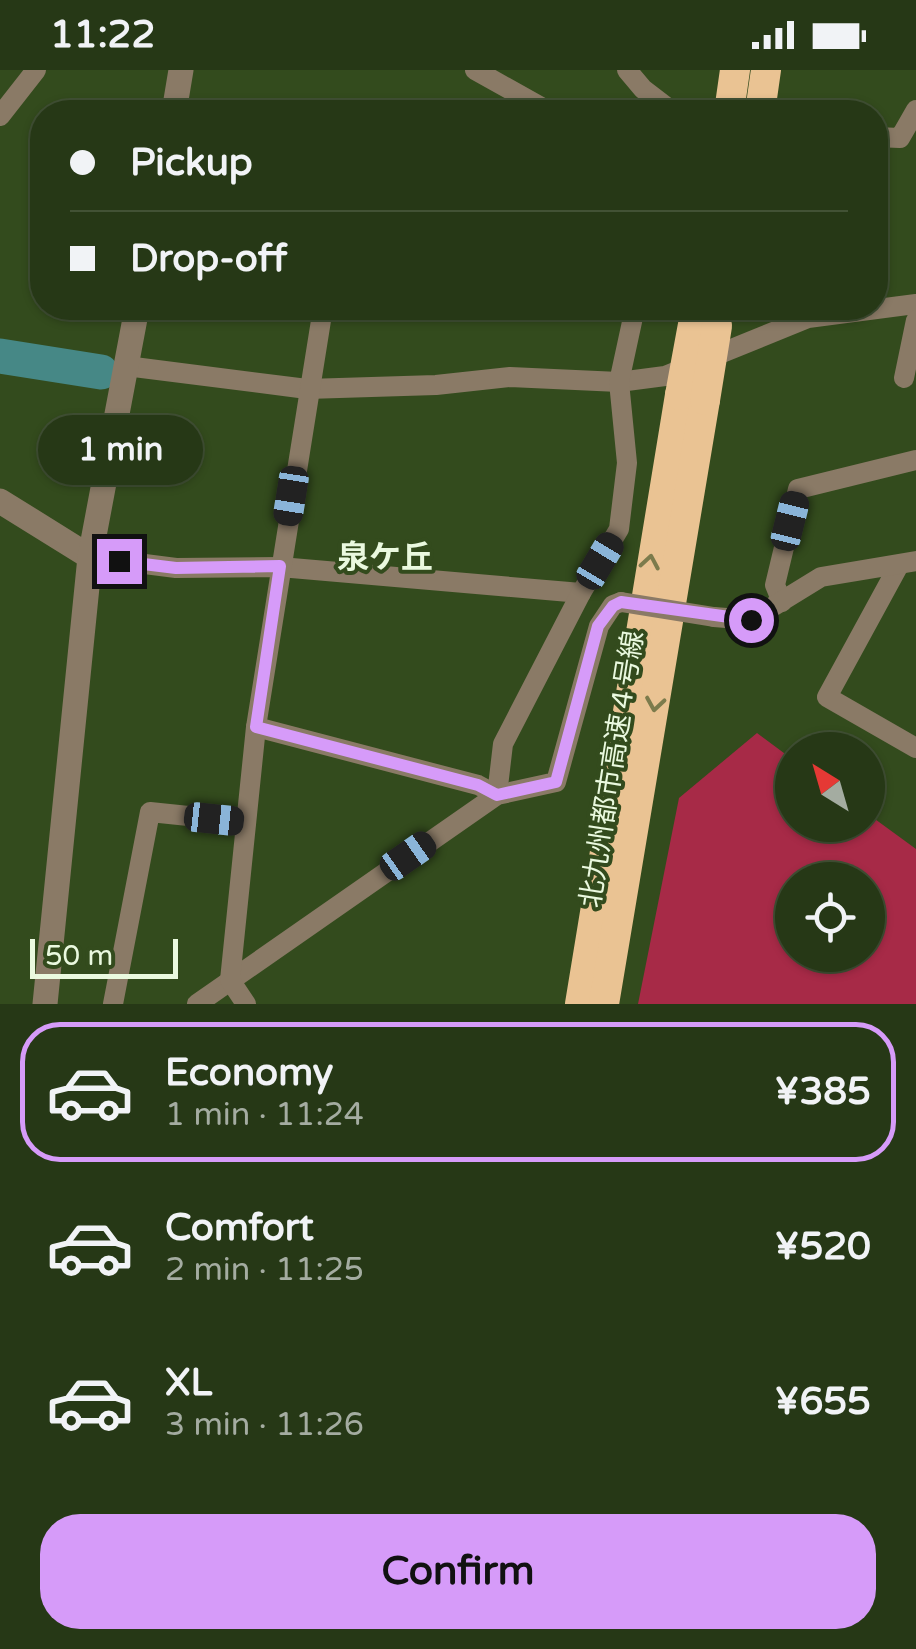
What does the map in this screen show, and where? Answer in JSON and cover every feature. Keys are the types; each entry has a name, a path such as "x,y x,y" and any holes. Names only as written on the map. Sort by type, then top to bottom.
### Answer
{"highway":[{"path":"731,100 735,73"},
{"name":"北九州都市高速４号線","path":"580,1004 706,320"},
{"name":"北九州都市高速４号線","path":"604,1004 692,398"}],"street":[{"path":"0,116 36,70"},
{"path":"176,100 182,70"},
{"path":"476,70 529,100"},
{"path":"628,70 657,100"},
{"path":"908,140 916,110"},
{"path":"888,308 916,304"},
{"path":"45,1004 90,557 135,320"},
{"path":"246,1004 230,980 256,727 321,320"},
{"path":"497,795 503,744 580,594 620,529 626,463 619,382 632,320"},
{"path":"126,366 307,388 436,385 510,377 619,382 665,376 803,320"},
{"path":"904,378 916,320"},
{"path":"782,602 775,585 798,489 916,460"},
{"path":"0,502 90,557 176,568 280,566 580,594"},
{"path":"196,1004 497,795 556,782 598,626 613,606 621,602 751,620 822,578 907,563"},
{"path":"907,563 826,698 916,748"},
{"path":"256,727 478,785 497,795"},
{"path":"113,1004 150,812 246,822"}],"shaded area":[{"path":"757,733 775,746 775,842 885,842 885,826 916,849 916,1004 638,1004 679,798"}],"waterway":[{"path":"0,356 101,372"}],"district":[{"name":"泉ケ丘","path":"385,557"}],"route":[{"path":"119,561 176,568 280,566 256,727 478,785 497,795 556,782 598,626 613,606 621,602 751,620"}]}
